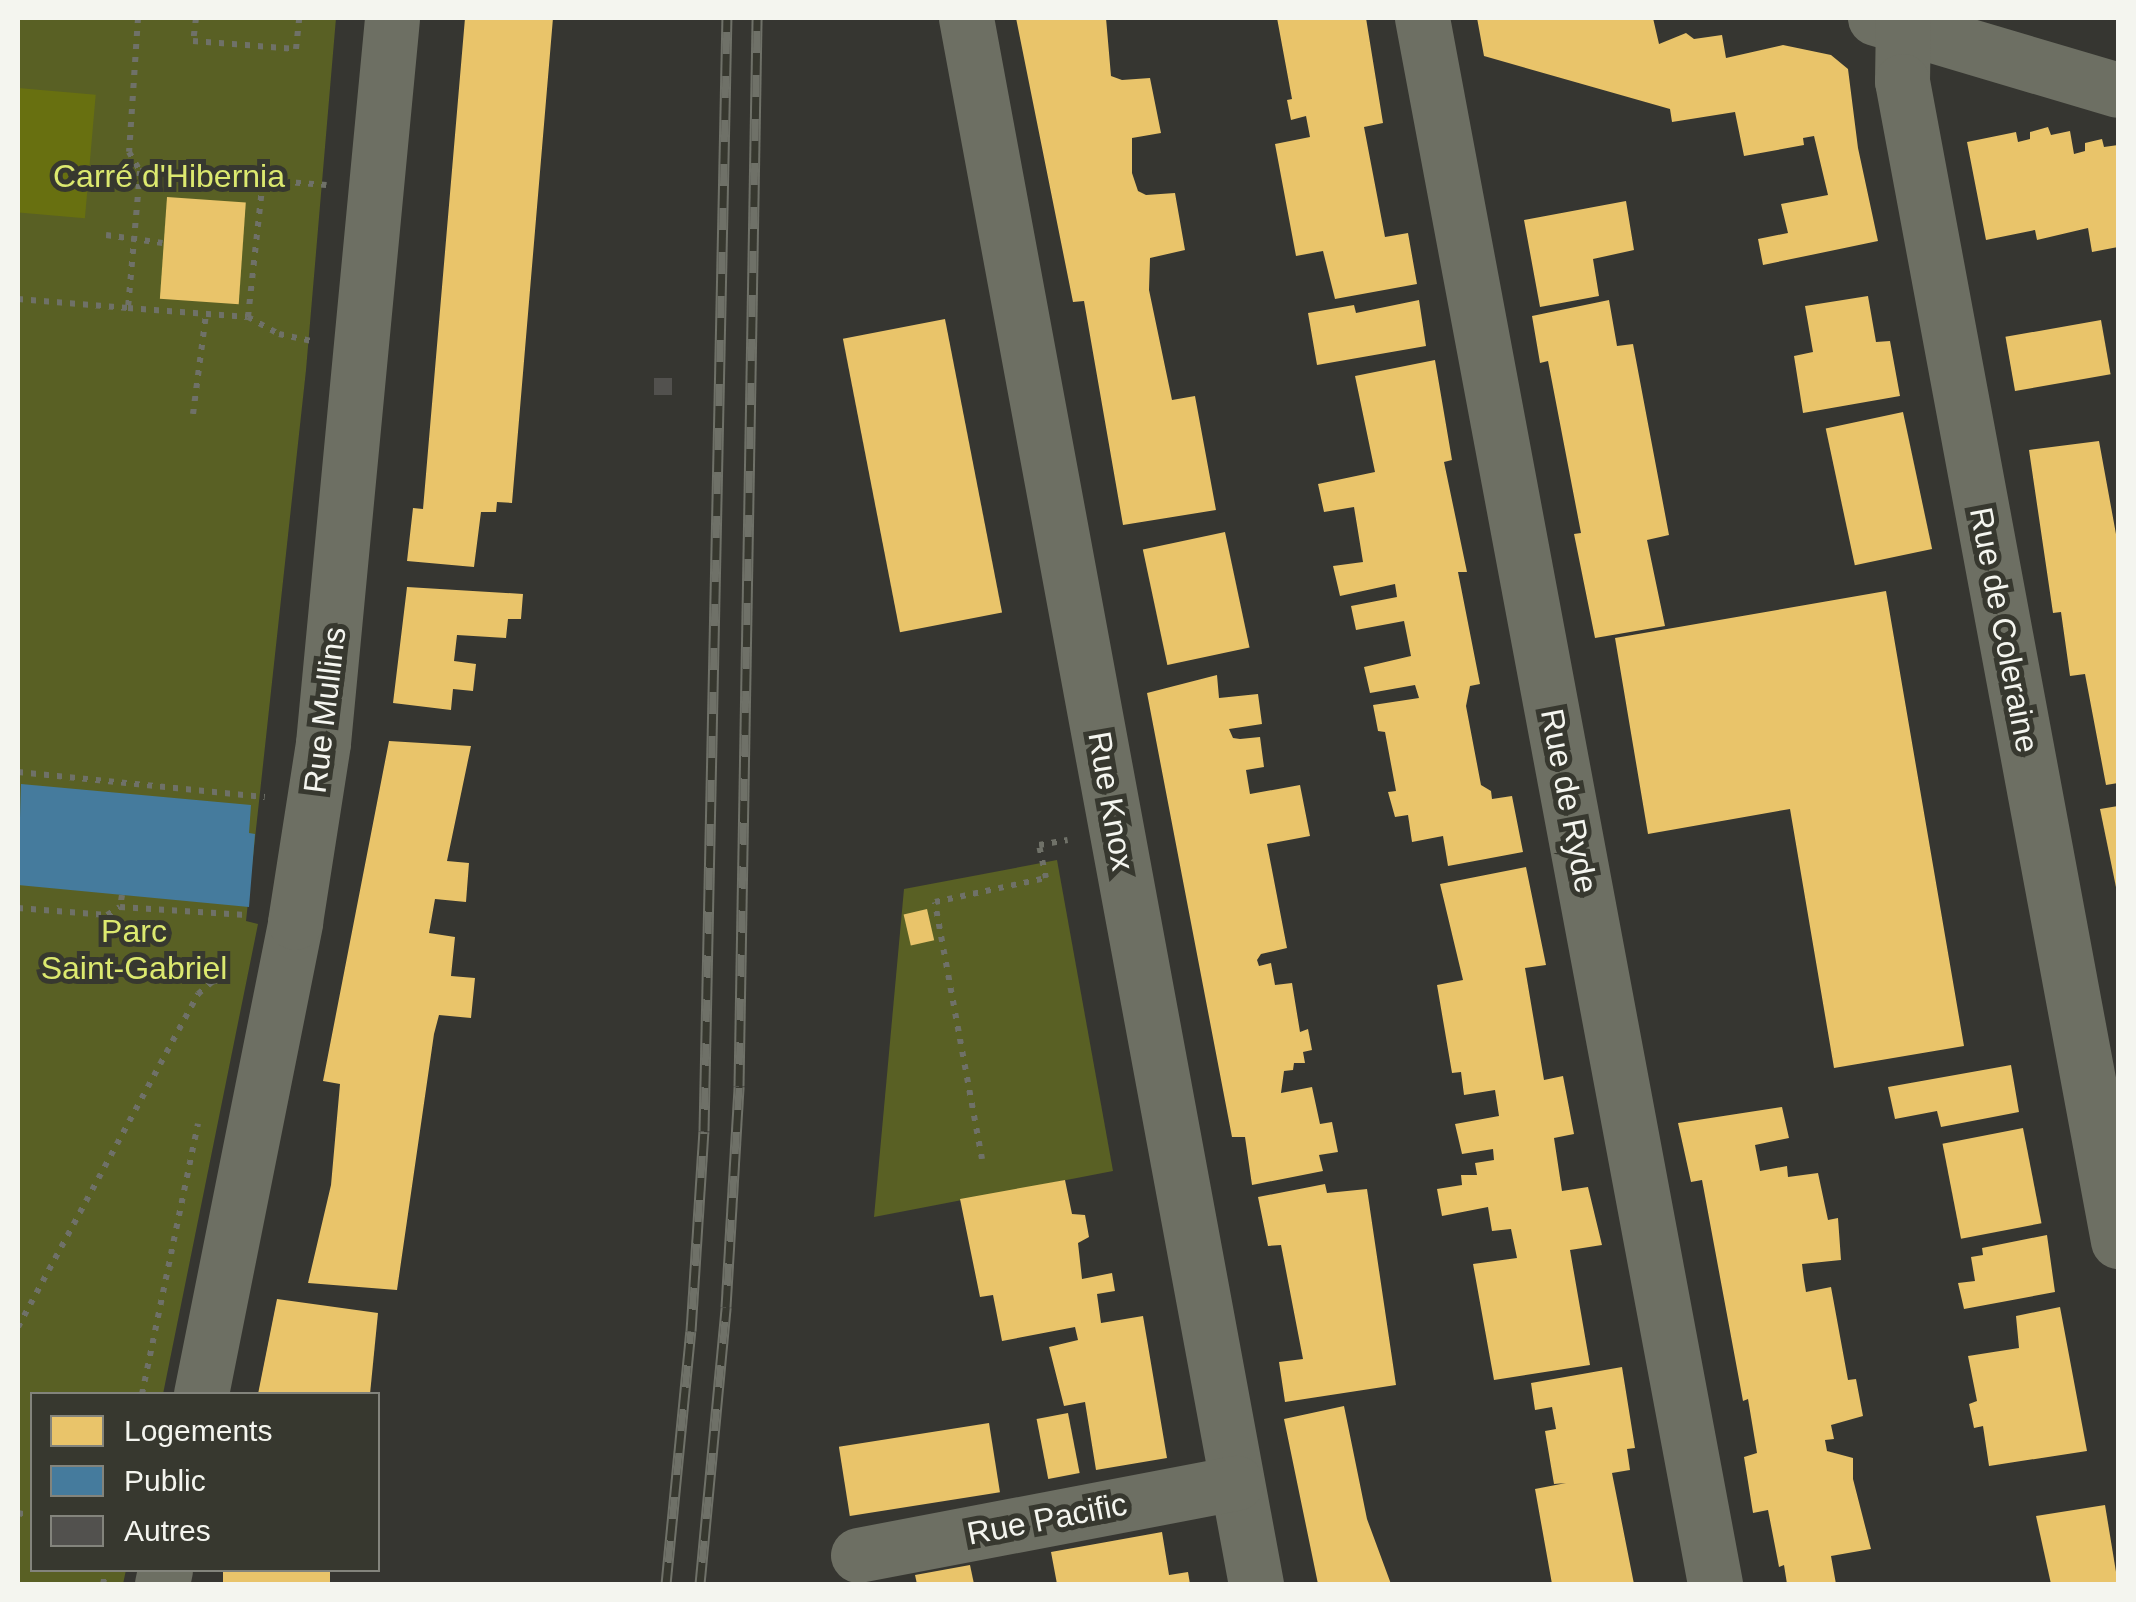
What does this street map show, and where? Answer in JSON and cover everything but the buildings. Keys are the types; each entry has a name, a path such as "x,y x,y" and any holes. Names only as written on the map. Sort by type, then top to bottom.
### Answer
{"street":[{"name":"Rue Mullins","path":"201,1392 295,922 322,743 392,18"},
{"name":"Rue Knox","path":"966,18 1256,1584"},
{"name":"Rue de Ryde","path":"1422,18 1715,1584"},
{"path":"1893,21 2118,90"},
{"name":"Rue de Coleraine","path":"1893,21 2118,1241"},
{"name":"Rue Pacific","path":"858,1555 1236,1483"}],"path":[{"path":"128,308 140,171 129,152 138,18"},
{"path":"196,18 194,41 296,49 299,18"},
{"path":"140,171 328,185"},
{"path":"248,317 263,180"},
{"path":"106,235 162,243"},
{"path":"238,278 252,278"},
{"path":"18,298 248,317 279,334 316,340"},
{"path":"193,414 206,314"},
{"path":"18,772 271,798"},
{"path":"982,1159 935,902 1046,878 1038,845 1068,840"},
{"path":"120,907 122,895"},
{"path":"18,908 107,915 120,907 253,916"},
{"path":"18,1327 198,994 212,982 230,976"}],"green space":[{"name":"Carré d'Hibernia","path":"18,18 336,18 306,370 246,921 258,924 163,1392 30,1392 30,1572 126,1572 123,1584 18,1584"},
{"path":"1057,860 1113,1171 874,1217 904,889"}],"shaded area":[{"path":"18,88 96,95 85,218 18,212"}],"railway":[{"path":"666,1584 691,1331 704,1131 727,18"},
{"path":"700,1584 726,1307 739,1086 757,18"}],"park label":[{"name":"Parc Saint-Gabriel","path":"134,950"}]}
